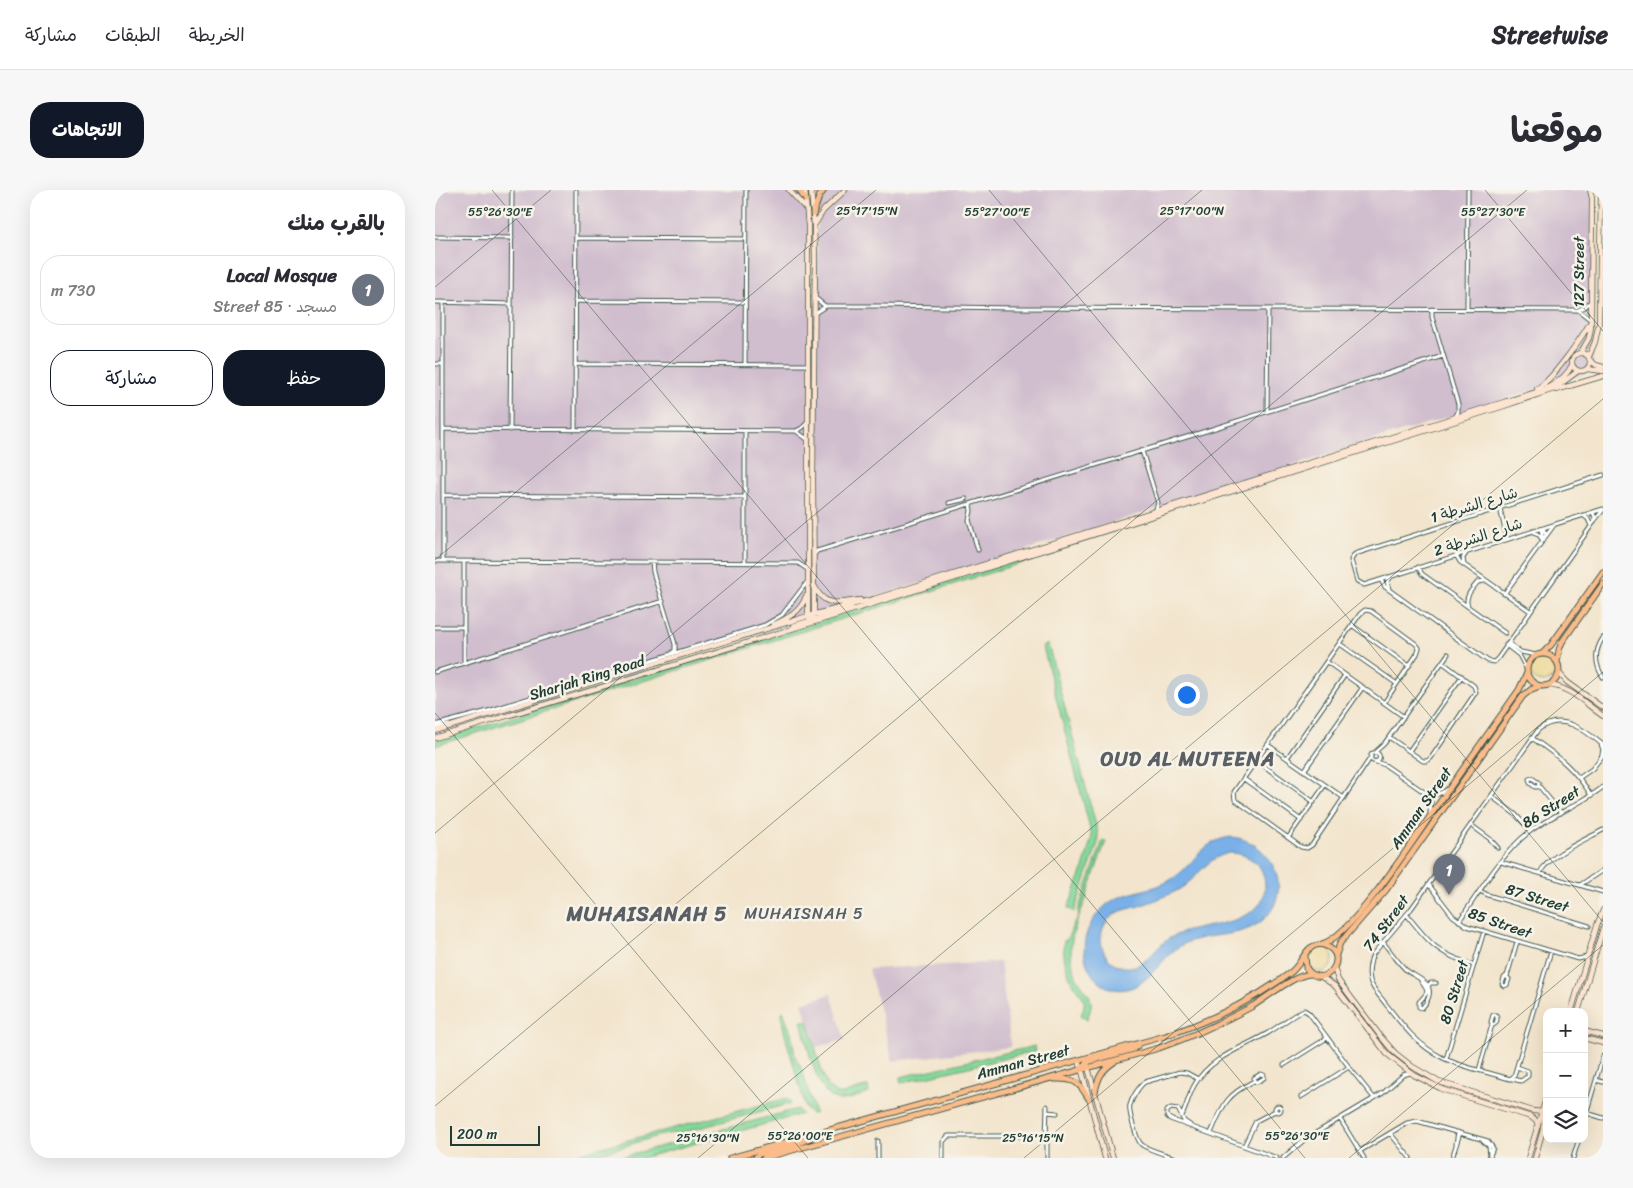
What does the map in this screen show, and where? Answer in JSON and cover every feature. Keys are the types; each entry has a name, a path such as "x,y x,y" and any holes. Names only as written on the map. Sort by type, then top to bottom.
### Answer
{"main road":[{"path":"799,190 806,200"},
{"path":"813,214 819,197 824,190"},
{"path":"1603,572 1551,645 1529,661 1527,671 1533,683 1540,686 1548,685 1554,681 1559,672 1557,663 1562,642 1603,584"},
{"path":"1539,654 1549,655 1557,663"},
{"name":"Amman Street","path":"1321,944 1334,937 1369,900 1390,873 1521,687 1527,671"},
{"name":"Amman Street","path":"1335,955 1340,942 1386,890 1523,696 1540,686"},
{"path":"1321,944 1331,949 1335,955 1334,968 1327,975 1312,974 1306,968 1305,956 1309,948 1321,944"},
{"name":"Amman Street","path":"764,1158 1046,1079 1083,1063 1139,1043 1185,1030 1235,1008 1262,992 1293,971 1305,956"},
{"name":"Amman Street","path":"730,1158 757,1155 816,1134 1083,1063 1120,1059 1159,1048 1207,1029 1257,1003 1296,978 1312,974"},
{"path":"1095,1092 1101,1073 1120,1059"},
{"path":"1032,1083 1039,1078 1083,1063"},
{"path":"1046,1079 1066,1078 1075,1081 1081,1086 1089,1099"},
{"path":"777,1158 787,1152"}],"street":[{"path":"510,430 512,190"},
{"path":"575,430 576,190"},
{"path":"745,365 746,190"},
{"path":"789,190 807,210"},
{"path":"805,190 807,210 809,365 808,554 811,618"},
{"path":"745,636 775,624 795,613 805,600 814,555 814,225 811,190"},
{"path":"814,225 823,211 845,190"},
{"path":"1467,310 1468,190"},
{"name":"127 Street","path":"1581,352 1589,338 1591,320 1592,198 1590,190"},
{"name":"127 Street","path":"1590,359 1599,323 1601,191"},
{"path":"435,237 512,238"},
{"path":"576,238 746,239"},
{"path":"814,297 826,306"},
{"path":"575,301 745,302"},
{"path":"813,314 826,306 1578,310 1585,307 1591,301"},
{"path":"435,302 511,304"},
{"path":"443,302 443,561"},
{"path":"1267,411 1268,309"},
{"path":"1432,309 1432,317 1458,404 1458,412 1454,418"},
{"path":"1532,392 1547,382 1584,333 1591,320 1578,310"},
{"path":"746,642 811,618 1168,508 1549,387 1567,374 1573,365 1573,357 1581,352 1596,365 1603,367"},
{"path":"814,555 819,550 1143,451 1443,356"},
{"path":"1587,369 1590,359"},
{"path":"435,364 443,364"},
{"path":"575,364 809,365"},
{"path":"1573,365 1578,371"},
{"path":"1550,391 1578,371 1587,369 1603,371"},
{"path":"746,642 755,641 1603,376"},
{"path":"796,431 805,426 809,421"},
{"path":"443,429 796,431 804,435 808,440"},
{"path":"745,430 745,562"},
{"path":"1143,451 1158,503 1155,512"},
{"name":"شارع الشرطة 1","path":"1360,584 1351,560 1355,554 1603,475"},
{"path":"443,495 745,497"},
{"path":"949,503 966,499"},
{"path":"954,501 956,508"},
{"path":"1158,503 1168,508"},
{"path":"970,504 969,520 978,550"},
{"path":"1499,509 1509,539"},
{"path":"1374,582 1386,588 1485,657 1493,660 1501,653 1603,509"},
{"name":"شارع الشرطة 2","path":"1360,584 1364,585 1374,582 1603,509"},
{"path":"1591,512 1592,524"},
{"path":"1582,515 1592,524"},
{"path":"1504,594 1556,524"},
{"path":"1542,528 1546,536"},
{"path":"1542,528 1543,541"},
{"path":"1533,531 1543,541"},
{"path":"814,544 819,548 827,548"},
{"path":"1462,563 1467,552"},
{"path":"798,563 808,554"},
{"path":"1458,555 1462,563"},
{"path":"1448,558 1462,563 1530,612"},
{"path":"435,561 798,563 809,570"},
{"path":"464,561 464,663"},
{"path":"652,562 653,572 675,644 675,650 671,654"},
{"path":"1424,575 1427,564"},
{"path":"1420,567 1424,575"},
{"path":"1411,570 1424,575 1505,633"},
{"path":"1386,588 1387,582 1393,576"},
{"path":"1382,579 1386,588"},
{"path":"1469,607 1466,602 1467,597 1478,582 1486,581"},
{"path":"810,582 818,593 829,602 837,603 857,600 866,602"},
{"path":"435,728 760,627 774,621 786,611 810,582"},
{"path":"435,672 663,601"},
{"path":"435,728 452,726 745,636 848,608 878,602"},
{"path":"1384,703 1419,650 1418,646 1375,614 1366,612 1358,618 1244,779 1238,788 1236,797 1243,805 1297,844 1305,847 1313,842 1371,757 1384,744 1448,654"},
{"path":"1353,626 1409,666"},
{"path":"435,627 464,627"},
{"path":"1513,636 1515,650"},
{"path":"1603,638 1598,648 1597,658 1603,678"},
{"name":"Sharjah Ring Road","path":"435,738 746,642"},
{"path":"675,644 683,651"},
{"path":"1340,644 1397,684"},
{"path":"1507,644 1521,658 1527,671"},
{"path":"1501,653 1515,650 1526,654 1539,654"},
{"path":"1327,662 1404,717"},
{"path":"1389,737 1423,761 1431,758 1476,694 1474,686 1442,662"},
{"path":"1559,672 1567,682 1603,708"},
{"path":"1287,758 1345,675"},
{"path":"1409,751 1462,676"},
{"path":"1548,685 1558,686 1567,690 1603,716"},
{"path":"1304,770 1363,687"},
{"name":"74 Street","path":"1511,1078 1446,1059 1431,1051 1410,1035 1372,986 1369,975 1371,958 1407,915 1537,732 1545,725 1565,721 1573,724 1603,745"},
{"path":"1532,738 1564,761 1591,795"},
{"path":"1579,778 1592,769 1602,756 1603,748 1597,740"},
{"path":"1364,769 1379,760 1384,744"},
{"path":"1268,745 1344,798"},
{"path":"1374,753 1377,753 1387,766"},
{"path":"1371,757 1372,761 1387,766 1425,792 1437,794 1451,785"},
{"path":"1257,761 1314,802"},
{"path":"1244,779 1301,820"},
{"path":"1288,838 1325,786"},
{"path":"1539,786 1561,813"},
{"name":"86 Street","path":"1459,921 1501,862 1518,842 1531,831 1603,787"},
{"path":"1425,792 1431,802 1429,817"},
{"path":"1491,796 1515,814 1531,831"},
{"path":"1471,825 1490,839 1498,848"},
{"path":"1540,874 1543,866 1603,830"},
{"path":"1501,862 1603,892"},
{"path":"1580,886 1603,870"},
{"path":"1585,881 1586,887"},
{"name":"85 Street","path":"1429,885 1453,916 1467,926 1578,959 1585,966"},
{"name":"87 Street","path":"1480,891 1589,926"},
{"path":"1572,1008 1603,910"},
{"path":"1407,915 1425,938 1438,950 1452,958 1473,965"},
{"path":"1579,1008 1603,928"},
{"name":"80 Street","path":"1446,1059 1483,931"},
{"path":"1383,942 1404,967 1427,986 1429,993 1425,1006"},
{"path":"1507,976 1517,942"},
{"path":"1517,1067 1527,1071 1528,1076 1521,1081 1511,1078 1514,1076 1517,1067 1551,951"},
{"name":"85 Street","path":"1578,959 1587,957"},
{"path":"1334,968 1338,980 1381,1037 1407,1063 1439,1082 1535,1112 1542,1111"},
{"path":"1320,976 1335,986 1378,1043 1402,1067 1438,1088 1531,1117 1538,1126"},
{"path":"1421,981 1427,990 1425,1006"},
{"path":"1427,986 1431,983 1436,983"},
{"path":"1425,996 1419,1001 1418,1005 1420,1008 1425,1006"},
{"path":"1182,1116 1198,1079 1210,1066 1297,1015 1306,1013 1313,1019 1373,1099"},
{"path":"1479,1070 1492,1025"},
{"path":"1588,1032 1603,1036"},
{"path":"1284,1065 1327,1038"},
{"path":"1588,1039 1602,1044"},
{"path":"1588,1109 1603,1056"},
{"path":"1083,1063 1095,1092 1113,1158"},
{"path":"1083,1063 1089,1099 1105,1158"},
{"path":"1301,1097 1349,1067"},
{"path":"1401,1076 1402,1067"},
{"path":"1175,1158 1165,1156 1139,1142 1129,1109 1145,1082 1182,1072 1198,1079"},
{"path":"1283,1158 1304,1140 1373,1099 1389,1088 1401,1076 1411,1073"},
{"path":"1596,1080 1603,1082"},
{"path":"1212,1134 1223,1105 1231,1094 1254,1081"},
{"path":"1187,1103 1183,1108 1169,1109 1167,1112 1168,1117 1277,1158"},
{"path":"1047,1106 1047,1158"},
{"path":"1523,1108 1536,1109 1543,1106"},
{"path":"1528,1158 1543,1108"},
{"path":"1178,1109 1185,1122 1190,1125"},
{"path":"1245,1147 1251,1130 1258,1119 1275,1110"},
{"path":"1542,1111 1545,1116 1542,1134"},
{"path":"1047,1112 1057,1112"},
{"path":"1588,1113 1603,1118"},
{"path":"1339,1120 1365,1158"},
{"path":"1359,1150 1409,1122 1417,1121 1488,1141 1492,1145 1490,1157"},
{"path":"1041,1136 1047,1131"},
{"path":"1535,1158 1543,1131"},
{"path":"1391,1133 1410,1158"},
{"path":"1452,1158 1459,1133"},
{"path":"943,1158 943,1142 948,1136 1041,1136 1046,1139"},
{"path":"878,1141 878,1158"},
{"path":"1573,1158 1578,1143"},
{"path":"1265,1154 1271,1158"}],"shaded area":[{"path":"435,190 807,190 812,238 811,564 818,203 815,190 1595,190 1593,371 435,735"},
{"path":"1000,962 1011,1047 893,1061 869,969"},
{"path":"831,994 845,1040 816,1047 802,1003"}],"green space":[{"path":"1030,556 1031,560 435,746 435,741"},
{"path":"1048,644 1098,833 1098,843 1074,912 1068,908 1082,872 1092,836 1043,647"},
{"path":"1103,840 1106,841 1086,899 1075,926 1071,947 1071,958 1075,972 1091,1002 1087,1019 1081,1015 1084,1000 1071,980 1065,961 1064,941 1068,939 1073,924 1079,916 1078,911"},
{"path":"783,1011 791,1033 795,1056 802,1070 815,1113 811,1114 806,1109 785,1035 781,1015"},
{"path":"801,1021 808,1021 828,1087 837,1094 843,1094 868,1086 869,1093 842,1100 831,1097 818,1079 809,1054"},
{"path":"1035,1046 1036,1051 901,1083 900,1077"},
{"path":"787,1098 792,1103 677,1134 672,1133 658,1136 584,1158 561,1158"},
{"path":"797,1109 802,1114 642,1158 618,1158"}],"sand":[{"path":"1543,656 1552,660 1556,669 1552,678 1543,682 1534,678 1530,669 1534,660"},
{"path":"1320,946 1329,950 1333,959 1329,968 1320,972 1311,968 1307,959 1311,950"}],"water":[{"path":"1232,837 1245,840 1257,847 1274,867 1278,879 1278,892 1275,904 1267,916 1249,929 1196,939 1180,946 1147,978 1131,988 1116,989 1102,984 1092,974 1086,960 1085,943 1090,925 1103,908 1128,894 1156,886 1175,877 1206,847 1222,839","holes":["1229,853 1241,854 1251,859 1261,869 1265,888 1261,901 1253,911 1241,918 1195,929 1170,938 1137,966 1121,966 1113,963 1107,957 1101,941 1105,924 1111,917 1121,911 1154,901 1173,892 1185,885 1207,864"]}],"place":[{"name":"Local Mosque","path":"1449,895"}],"district":[{"name":"OUD AL MUTEENA","path":"1188,759"},
{"name":"MUHAISNAH 5","path":"804,913"},
{"name":"MUHAISANAH 5","path":"647,914"}]}
